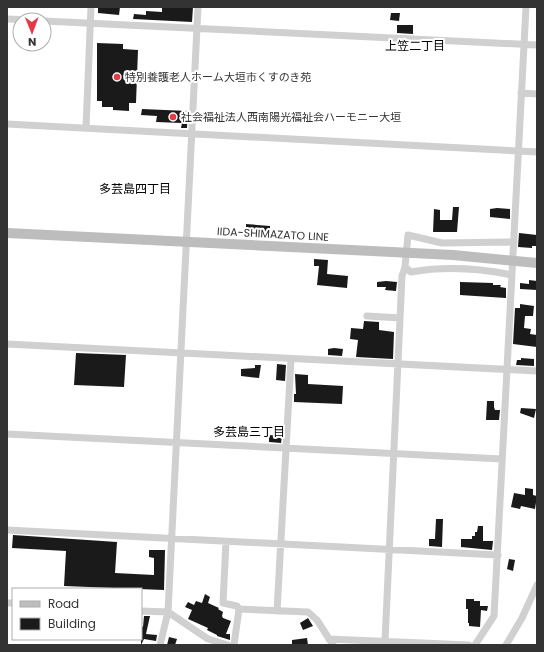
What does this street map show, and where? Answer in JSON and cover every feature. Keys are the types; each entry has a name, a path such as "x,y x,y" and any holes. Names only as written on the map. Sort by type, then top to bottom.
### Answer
{"main road":[{"name":"IIDA-SHIMAZATO LINE","path":"7,233 453,255 537,263"}],"street":[{"path":"86,128 91,7"},
{"path":"160,645 168,612 198,7"},
{"path":"475,645 494,616 526,7"},
{"path":"52,21 537,45"},
{"path":"521,93 537,94"},
{"path":"7,124 537,152"},
{"path":"385,641 402,276 405,267 408,235 442,243 514,242"},
{"path":"405,267 411,272 450,267 481,269 512,275"},
{"path":"367,316 400,318"},
{"path":"7,344 537,371"},
{"path":"277,611 291,359"},
{"path":"7,434 502,459"},
{"path":"7,530 171,540 498,556"},
{"path":"226,542 223,603 237,606 239,609 308,612 317,620 331,642 385,641 469,645"},
{"path":"506,645 522,618 537,585"},
{"path":"234,645 239,609"},
{"path":"142,611 168,612 208,639 223,645"}],"building":[{"path":"98,7 120,7 119,15 98,13"},
{"path":"162,7 193,7 192,22 133,19 134,14 146,15 146,11 162,12"},
{"path":"391,13 400,13 399,21 390,20"},
{"path":"397,25 413,25 413,34 397,33"},
{"name":"特別養護老人ホーム大垣市くすのき苑","path":"97,43 123,44 123,49 138,50 136,103 129,103 129,111 113,110 113,107 102,107 102,101 97,101"},
{"name":"社会福祉法人西南陽光福祉会ハーモニー大垣","path":"142,109 188,111 187,128 181,128 182,123 156,122 157,116 141,115"},
{"path":"453,207 459,207 457,232 433,232 434,209 440,210 440,220 452,220"},
{"path":"490,209 510,209 510,219 490,217"},
{"path":"246,224 270,226 270,235 246,230"},
{"path":"519,233 537,235 537,246 532,246 532,248 518,247"},
{"path":"314,259 328,260 327,274 348,276 347,288 317,285 319,266 314,266"},
{"path":"529,280 537,281 537,290 520,289 520,283 529,284"},
{"path":"377,282 397,282 396,291 385,290 386,287 377,287"},
{"path":"460,282 493,283 493,285 501,285 500,287 506,288 506,298 460,295"},
{"path":"520,304 534,306 533,316 525,316 524,328 531,329 530,334 537,335 537,347 513,344 515,308 520,308"},
{"path":"364,321 379,322 379,330 394,332 393,359 356,357 358,340 350,339 351,328 363,329"},
{"path":"328,349 343,349 342,356 328,355"},
{"path":"76,353 126,355 124,387 74,385"},
{"path":"521,358 534,359 534,366 516,365 517,360 521,360"},
{"path":"277,364 286,365 285,381 276,380"},
{"path":"255,365 261,365 259,378 241,376 241,369 255,368"},
{"path":"295,374 308,375 308,384 343,386 342,404 294,402 294,394 296,394"},
{"path":"487,401 494,401 495,410 500,410 499,420 486,420"},
{"path":"521,408 536,409 534,418 520,413"},
{"path":"269,435 282,436 281,443 269,442"},
{"path":"525,488 533,489 533,495 537,496 535,509 521,506 520,509 511,507 514,493 525,495"},
{"path":"436,519 443,519 442,547 429,546 429,539 435,539"},
{"path":"478,526 483,526 483,541 493,541 492,550 461,547 461,539 472,539 472,536 475,536 475,532 477,532"},
{"path":"13,535 117,542 115,573 154,575 154,558 149,557 149,550 165,550 164,590 64,586 66,551 12,548"},
{"path":"509,559 515,560 513,571 507,569"},
{"path":"205,594 210,597 208,603 219,608 218,609 223,612 223,618 231,621 226,634 230,634 230,640 217,636 207,630 208,628 188,619 192,610 185,607 188,602 194,605 196,601 202,603"},
{"path":"466,599 480,601 480,606 488,606 487,611 481,610 480,627 469,626"},
{"path":"144,616 150,616 146,634 157,635 156,641 144,639 141,645"},
{"path":"308,618 313,626 303,630 300,623"},
{"path":"169,637 177,639 175,645 167,645"},
{"path":"307,638 308,645 292,645 292,640"}],"place":[{"name":"特別養護老人ホーム大垣市くすのき苑","path":"117,77"},
{"name":"社会福祉法人西南陽光福祉会ハーモニー大垣","path":"173,117"}],"district":[{"name":"上笠二丁目","path":"415,46"},
{"name":"多芸島四丁目","path":"135,189"},
{"name":"多芸島三丁目","path":"249,432"}]}
